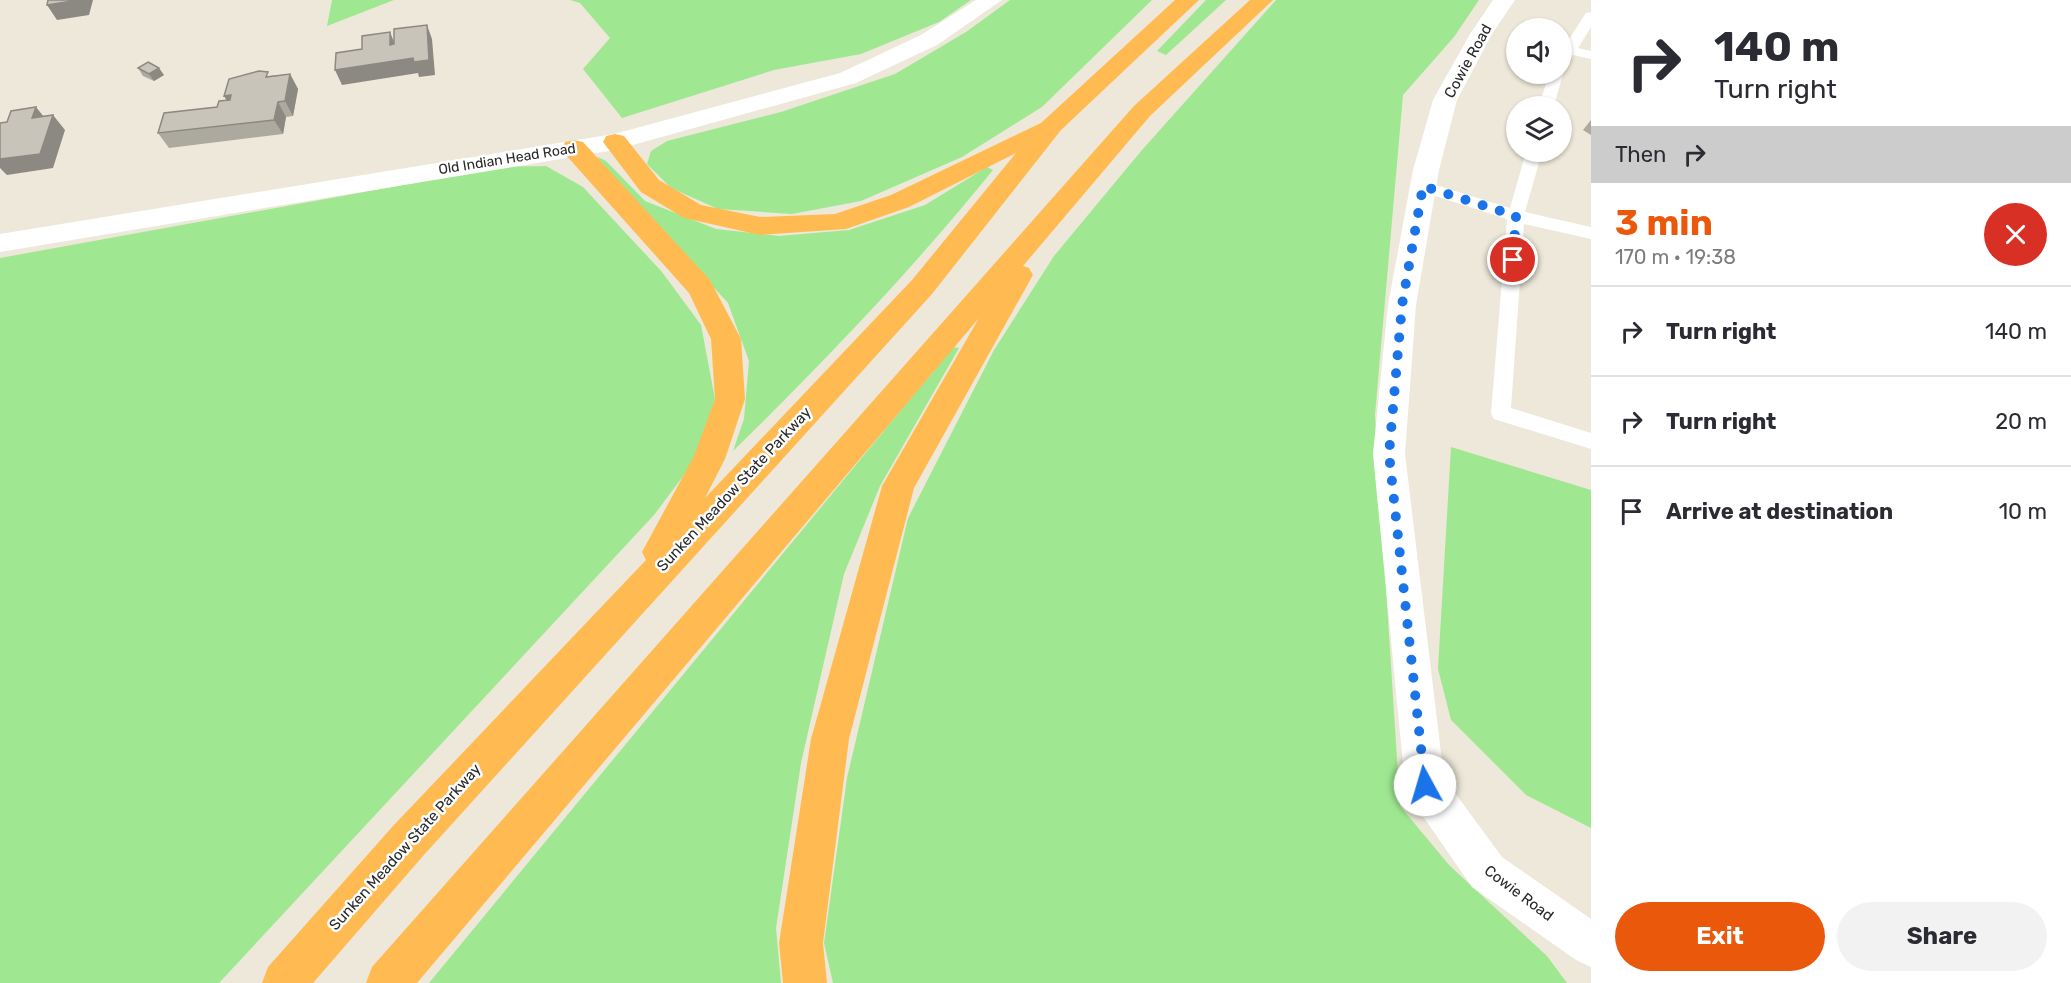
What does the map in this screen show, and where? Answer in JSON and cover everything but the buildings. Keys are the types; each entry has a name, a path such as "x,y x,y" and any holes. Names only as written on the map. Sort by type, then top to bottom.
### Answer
{"highway":[{"name":"Sunken Meadow State Parkway","path":"284,983 408,841 922,286 1052,125 1188,0"},
{"path":"388,983 1142,111 1262,0"},
{"path":"615,142 650,186 693,212 760,226 837,223 889,205 1052,125"},
{"path":"574,148 700,287 726,339 730,399 709,459 638,591"},
{"path":"805,983 801,943 830,739 898,486 1058,207"}],"street":[{"name":"Old Indian Head Road","path":"0,243 615,142 848,78 929,40 991,0"},
{"name":"Cowie Road","path":"1504,0 1481,34 1445,100 1423,186 1402,305 1389,454 1425,785 1487,872 1591,945"}],"lane":[{"path":"1572,45 1591,16"},
{"path":"1572,56 1591,55"},
{"path":"1531,162 1516,216 1501,413 1591,441"},
{"path":"1423,186 1516,216 1591,233"}],"green space":[{"path":"332,0 394,0 327,26"},
{"path":"570,0 971,0 939,22 861,54 774,70 622,118 583,69 610,38 580,3"},
{"path":"1010,0 1152,0 1042,107 962,157 861,201 792,214 718,209 671,188 647,164 651,151 667,141 781,112 895,74 966,32"},
{"path":"1206,0 1226,0 1166,55 1157,51"},
{"path":"1276,0 1479,0 1454,37 1403,95 1375,415 1400,806 1449,865 1547,956 1567,983 833,983 824,943 847,778 908,518 994,350 1054,256 1142,150"},
{"path":"598,157 606,161 645,201 716,229 779,236 849,230 925,205 987,167 993,170 867,315 733,451 744,419 749,361 728,303 599,162"},
{"path":"546,166 583,187 662,272 701,325 715,399 693,463 654,515 219,983 0,983 0,258 502,167"},
{"path":"953,347 959,348 880,486 844,574 801,763 776,928 781,983 429,983"},
{"path":"1451,447 1591,490 1591,828 1526,795 1451,720 1438,669"}],"route":[{"path":"1425,785 1389,454 1402,305 1423,186 1516,216 1513,260"}]}
